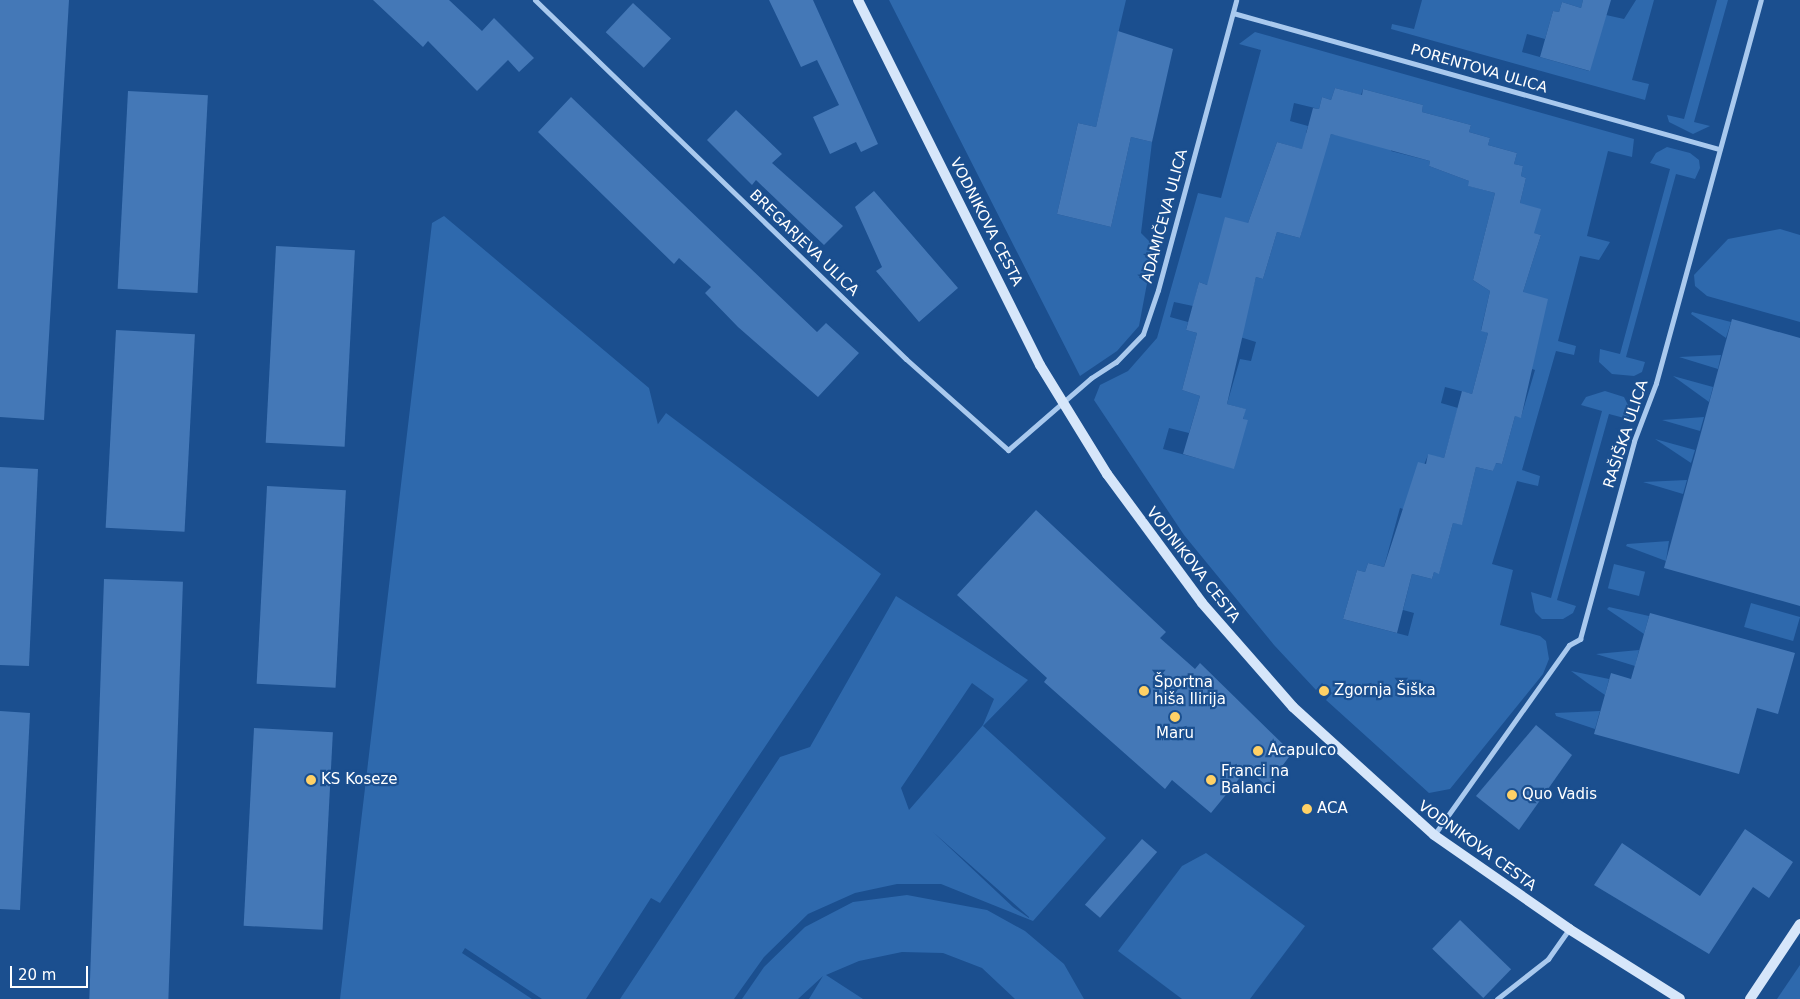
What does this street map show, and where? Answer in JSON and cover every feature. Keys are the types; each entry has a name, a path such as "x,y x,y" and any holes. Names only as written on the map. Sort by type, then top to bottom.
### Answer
{"street":[{"name":"BREGARJEVA ULICA","path":"535,0 906,359 1008,450 1062,403"},
{"name":"VODNIKOVA CESTA","path":"858,0 1062,403 1155,543 1266,679 1377,787 1434,835 1568,929 1680,999"},
{"name":"ADAMIČEVA ULICA","path":"1062,403 1116,362 1142,334 1158,290 1236,0"},
{"name":"RAŠIŠKA ULICA","path":"1434,835 1569,646 1580,639 1761,0"},
{"name":"PORENTOVA ULICA","path":"1232,13 1719,149"},
{"path":"1750,999 1800,924"},
{"path":"1497,999 1548,959 1568,929"}],"shaded area":[{"path":"889,0 1126,0 1096,127 1078,123 1057,214 1111,227 1131,137 1152,142 1141,233 1154,246 1139,326 1117,351 1080,376"},
{"path":"1422,0 1583,0 1581,8 1562,2 1559,12 1553,11 1545,39 1527,34 1522,52 1589,71 1606,15 1624,19 1636,0 1654,0 1632,80 1649,84 1645,100 1391,29 1392,24 1414,29"},
{"path":"1717,0 1728,0 1694,122 1710,126 1693,134 1669,122 1667,115 1684,119"},
{"path":"1255,32 1634,139 1632,157 1608,151 1587,236 1610,242 1599,260 1580,256 1558,341 1576,346 1574,355 1556,351 1522,470 1540,476 1538,486 1517,481 1492,564 1513,570 1500,625 1540,636 1546,641 1549,659 1543,674 1450,789 1429,793 1326,700 1332,693 1322,683 1316,690 1274,645 1184,535 1094,400 1100,385 1128,371 1157,338 1198,193 1221,198 1261,50 1239,44","holes":["1335,88 1361,95 1363,89 1423,105 1422,112 1471,125 1469,132 1490,138 1488,145 1517,153 1514,164 1523,166 1521,176 1526,178 1520,203 1533,233 1541,235 1523,292 1529,368 1535,370 1521,417 1515,416 1502,464 1495,463 1493,471 1476,467 1462,524 1453,523 1439,573 1434,572 1432,579 1412,574 1403,610 1414,613 1408,636 1343,619 1357,570 1365,572 1368,563 1384,567 1400,508 1406,510 1428,455 1444,458 1458,408 1441,403 1445,387 1472,394 1488,333 1481,330 1490,291 1473,280 1495,193 1469,186 1469,181 1429,166 1430,161 1391,151 1392,146 1331,134 1329,140 1306,133 1308,126 1290,121 1294,103 1319,109 1322,97 1331,100","1277,142 1322,155 1300,238 1277,232 1263,279 1256,277 1240,337 1256,342 1251,361 1240,359 1227,404 1245,409 1234,468 1163,449 1169,428 1189,433 1200,396 1182,390 1197,333 1186,330 1188,322 1170,317 1174,302 1193,306 1199,282 1207,285 1248,223"]},
{"path":"1667,147 1690,153 1699,160 1700,168 1695,179 1676,174 1626,357 1645,362 1642,372 1634,376 1612,374 1599,362 1600,349 1620,354 1670,169 1650,163 1656,153"},
{"path":"444,216 649,388 658,424 666,413 881,574 660,903 651,898 586,999 542,999 465,948 462,953 532,999 340,999 432,223"},
{"path":"1780,229 1800,235 1800,322 1707,296 1695,286 1694,275 1728,239"},
{"path":"1692,312 1731,322 1726,338 1691,314"},
{"path":"1721,355 1718,369 1679,357"},
{"path":"1673,376 1713,387 1709,402"},
{"path":"1605,391 1624,397 1631,411 1628,419 1609,414 1557,600 1576,606 1573,613 1563,619 1542,619 1535,612 1531,592 1551,598 1602,411 1581,405 1586,397"},
{"path":"1704,417 1700,431 1662,420"},
{"path":"1655,439 1695,450 1691,463"},
{"path":"1687,480 1683,494 1643,482"},
{"path":"1669,541 1666,561 1626,546 1627,544"},
{"path":"1614,564 1645,572 1639,596 1608,588"},
{"path":"896,596 1028,680 983,726 1106,838 1033,921 941,884 897,884 855,893 808,914 764,957 734,999 620,999 780,757 810,747","holes":["972,683 994,699 983,725 909,810 901,788","933,832 1029,917 1029,918 1013,907"]},
{"path":"1751,603 1800,617 1793,641 1744,627"},
{"path":"1609,607 1649,616 1644,634 1607,609"},
{"path":"1639,650 1635,666 1596,654"},
{"path":"1571,671 1609,679 1605,695 1586,682"},
{"path":"1600,711 1595,729 1556,716 1555,713"},
{"path":"1206,853 1305,926 1250,999 1182,999 1118,951 1182,866"},
{"path":"907,895 987,910 1025,931 1064,964 1084,999 1015,999 982,968 943,953 902,952 859,961 826,975 863,999 809,999 823,976 798,999 742,999 764,967 805,927 853,902"},
{"path":"1800,965 1800,999 1777,999"}],"building":[{"path":"0,0 69,0 44,420 0,417"},
{"path":"373,0 449,0 482,31 494,18 534,58 519,72 508,60 477,91 428,41 423,47"},
{"path":"769,0 813,0 878,144 861,152 856,142 830,154 813,117 839,105 817,60 801,67"},
{"path":"1583,0 1611,0 1590,71 1540,57 1553,11 1559,12 1562,2 1581,8"},
{"path":"633,3 671,38 644,68 606,32"},
{"path":"1118,31 1173,49 1152,142 1131,137 1111,227 1057,214 1078,123 1096,127"},
{"path":"1335,88 1362,95 1363,89 1423,105 1422,112 1471,125 1469,132 1490,138 1488,145 1517,153 1514,164 1523,166 1521,176 1526,178 1520,203 1541,209 1534,233 1541,235 1523,292 1548,299 1521,418 1515,416 1502,464 1496,463 1493,471 1476,467 1462,525 1453,523 1439,574 1434,572 1432,579 1412,574 1397,633 1343,619 1357,570 1365,572 1368,563 1384,567 1418,462 1426,464 1428,454 1444,458 1462,391 1472,394 1488,333 1481,331 1490,291 1473,280 1495,193 1468,186 1469,181 1429,166 1430,161 1331,134 1300,238 1277,232 1263,279 1256,277 1227,404 1246,409 1243,419 1248,420 1234,469 1183,454 1200,396 1182,390 1197,333 1186,330 1199,282 1207,285 1225,217 1248,223 1277,142 1302,149 1313,108 1319,109 1322,97 1331,100"},
{"path":"128,91 208,95 198,293 118,289"},
{"path":"571,97 817,332 826,323 859,353 818,397 738,327 705,293 711,287 679,258 674,264 538,132"},
{"path":"736,110 782,154 772,163 843,226 824,245 756,180 752,185 707,140"},
{"path":"874,191 958,288 919,322 876,271 882,267 855,207"},
{"path":"276,246 355,250 345,447 266,443"},
{"path":"1732,319 1800,338 1800,606 1664,568"},
{"path":"116,330 195,334 185,532 106,528"},
{"path":"0,467 38,469 29,666 0,665"},
{"path":"267,486 346,490 336,688 257,684"},
{"path":"1036,510 1166,632 1160,638 1195,669 1200,663 1292,753 1267,786 1247,769 1211,813 1172,780 1165,789 1044,682 1047,678 957,595"},
{"path":"104,579 183,582 168,999 89,999"},
{"path":"1650,613 1795,653 1778,714 1757,708 1739,774 1594,734 1611,673 1631,679"},
{"path":"0,711 30,713 20,910 0,909"},
{"path":"1536,725 1572,755 1519,830 1476,796"},
{"path":"254,728 333,732 323,930 244,926"},
{"path":"1745,829 1793,862 1769,898 1753,887 1709,954 1594,885 1622,843 1700,896"},
{"path":"1142,839 1157,852 1100,918 1085,905"},
{"path":"1460,920 1511,969 1483,998 1432,949"}],"place":[{"name":"Športna hiša Ilirija","path":"1144,691"},
{"name":"Zgornja Šiška","path":"1324,691"},
{"name":"Maru","path":"1175,717"},
{"name":"Acapulco","path":"1258,751"},
{"name":"KS Koseze","path":"311,780"},
{"name":"Franci na Balanci","path":"1211,780"},
{"name":"Quo Vadis","path":"1512,795"},
{"name":"ACA","path":"1307,809"}]}
